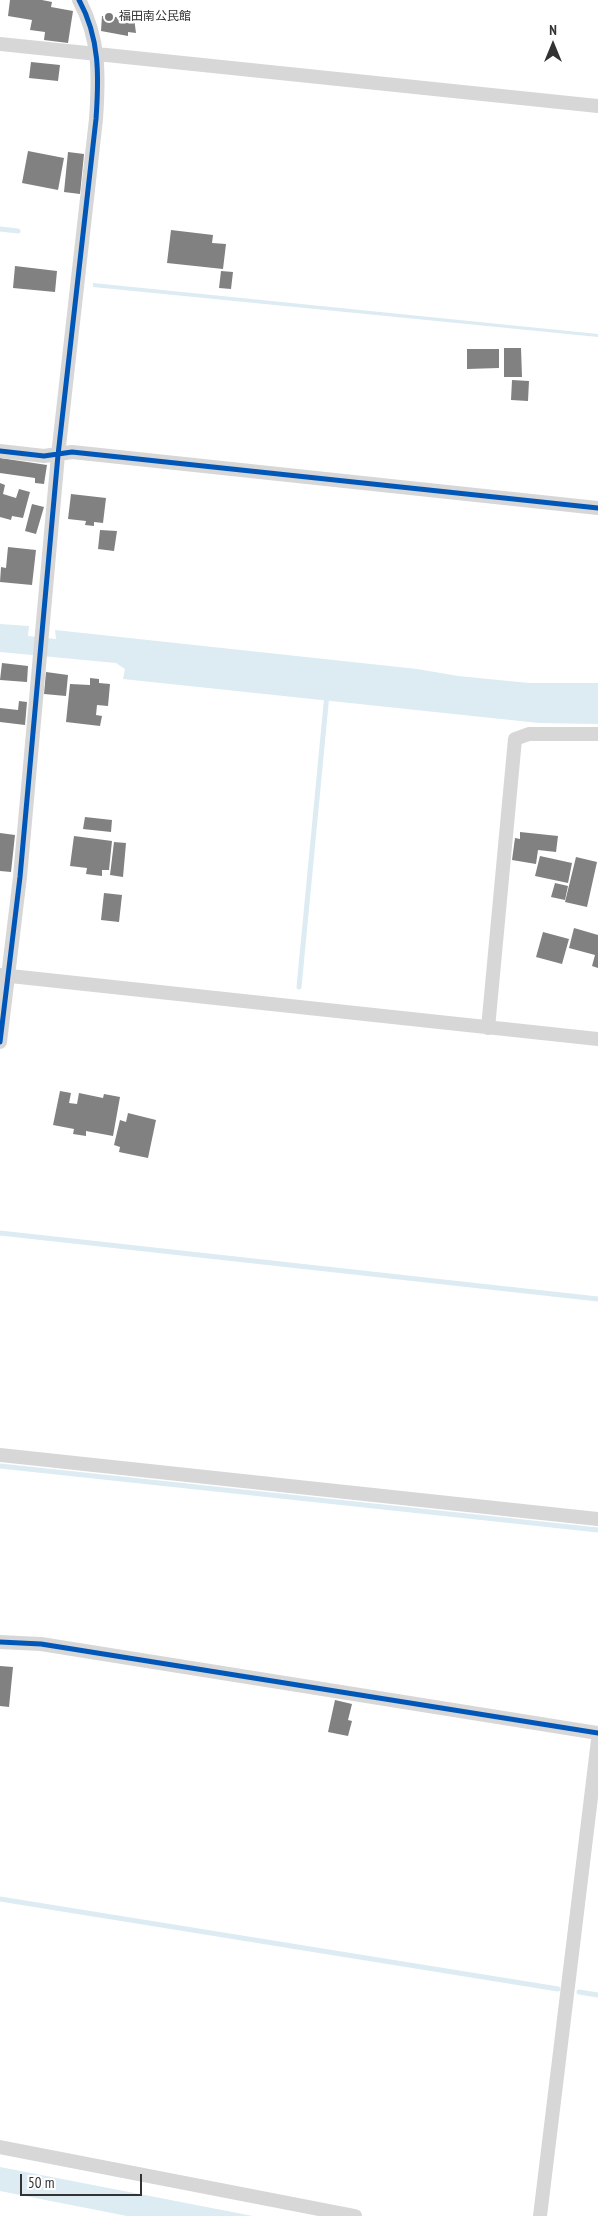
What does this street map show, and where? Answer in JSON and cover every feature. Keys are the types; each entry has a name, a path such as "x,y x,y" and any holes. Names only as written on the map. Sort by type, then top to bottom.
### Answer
{"street":[{"path":"0,1042 4,975 20,877 58,455 96,119 99,76 98,55 79,0"},
{"path":"0,44 598,106"},
{"path":"0,451 44,456 72,452 598,508"},
{"path":"488,1028 515,739 529,734 598,734"},
{"path":"4,975 598,1039"},
{"path":"0,1455 598,1518"},
{"path":"0,1642 41,1644 598,1733"},
{"path":"540,2216 598,1740"},
{"path":"0,2148 355,2216"}],"shaded area":[{"path":"93,283 598,334 598,337 93,287"},
{"path":"0,624 29,626 28,636 56,639 55,630 529,683 598,683 598,724 539,723 123,679 125,669 116,663 0,652"},
{"path":"0,2167 253,2216 127,2216 0,2191"}],"building":[{"path":"10,0 42,0 52,2 51,7 73,11 68,43 44,40 45,32 30,30 32,20 8,16"},
{"path":"102,16 134,18 136,33 128,32 128,36 101,31"},
{"path":"31,62 60,65 58,81 29,78"},
{"path":"28,151 64,158 58,190 22,183"},
{"path":"68,152 84,154 80,194 64,192"},
{"path":"171,230 213,235 212,243 226,244 223,269 167,263"},
{"path":"15,266 57,271 55,292 13,288"},
{"path":"221,271 233,272 231,289 219,288"},
{"path":"504,348 521,348 522,377 504,377"},
{"path":"467,349 499,349 499,368 467,369"},
{"path":"512,380 529,381 528,401 511,400"},
{"path":"0,458 47,465 44,484 35,483 35,478 0,473"},
{"path":"0,483 5,485 3,494 16,498 19,489 30,492 23,518 12,516 11,520 0,517"},
{"path":"71,494 106,498 103,523 94,522 94,526 85,525 86,521 68,519"},
{"path":"32,504 44,507 36,534 25,531"},
{"path":"100,530 117,531 114,551 98,549"},
{"path":"8,547 36,550 32,585 0,582 1,567 6,568"},
{"path":"2,663 28,666 27,682 0,680"},
{"path":"46,672 68,675 66,696 44,694"},
{"path":"90,678 99,679 99,683 110,684 108,706 97,705 96,715 102,716 100,726 66,722 70,684 90,685"},
{"path":"19,701 27,702 25,725 0,722 0,708 18,710"},
{"path":"85,817 112,820 111,832 83,829"},
{"path":"520,832 558,836 556,852 538,850 536,864 512,860 515,838 520,839"},
{"path":"0,833 15,835 11,872 0,871"},
{"path":"74,836 112,841 109,870 102,870 102,876 86,874 87,868 70,866"},
{"path":"114,842 126,843 123,877 110,875"},
{"path":"540,856 572,863 568,883 535,876"},
{"path":"576,857 597,862 587,907 565,902"},
{"path":"555,883 568,886 565,900 551,897"},
{"path":"104,893 122,895 119,922 101,920"},
{"path":"574,928 598,935 598,968 592,966 595,955 569,948"},
{"path":"543,932 569,939 562,964 536,957"},
{"path":"60,1091 71,1093 69,1103 77,1104 79,1093 103,1098 104,1094 120,1097 113,1136 86,1131 86,1136 73,1134 74,1129 53,1125"},
{"path":"128,1113 156,1120 148,1158 119,1152 120,1147 114,1145 120,1120 126,1122"},
{"path":"0,1666 13,1667 9,1707 0,1706"},
{"path":"335,1700 352,1704 348,1720 352,1721 348,1736 328,1732"}],"waterway":[{"path":"0,229 18,231"},
{"path":"299,987 327,694"},
{"path":"0,1233 598,1299"},
{"path":"0,1466 598,1530"},
{"path":"0,1899 558,1989"},
{"path":"579,1992 598,1995"}],"cycle path":[{"path":"0,1042 20,877 58,455 96,119 97,58 91,29 79,0"},
{"path":"0,451 44,456 72,452 598,508"},
{"path":"0,1642 41,1644 598,1733"}],"place":[{"name":"福田南公民館","path":"109,17"}]}
